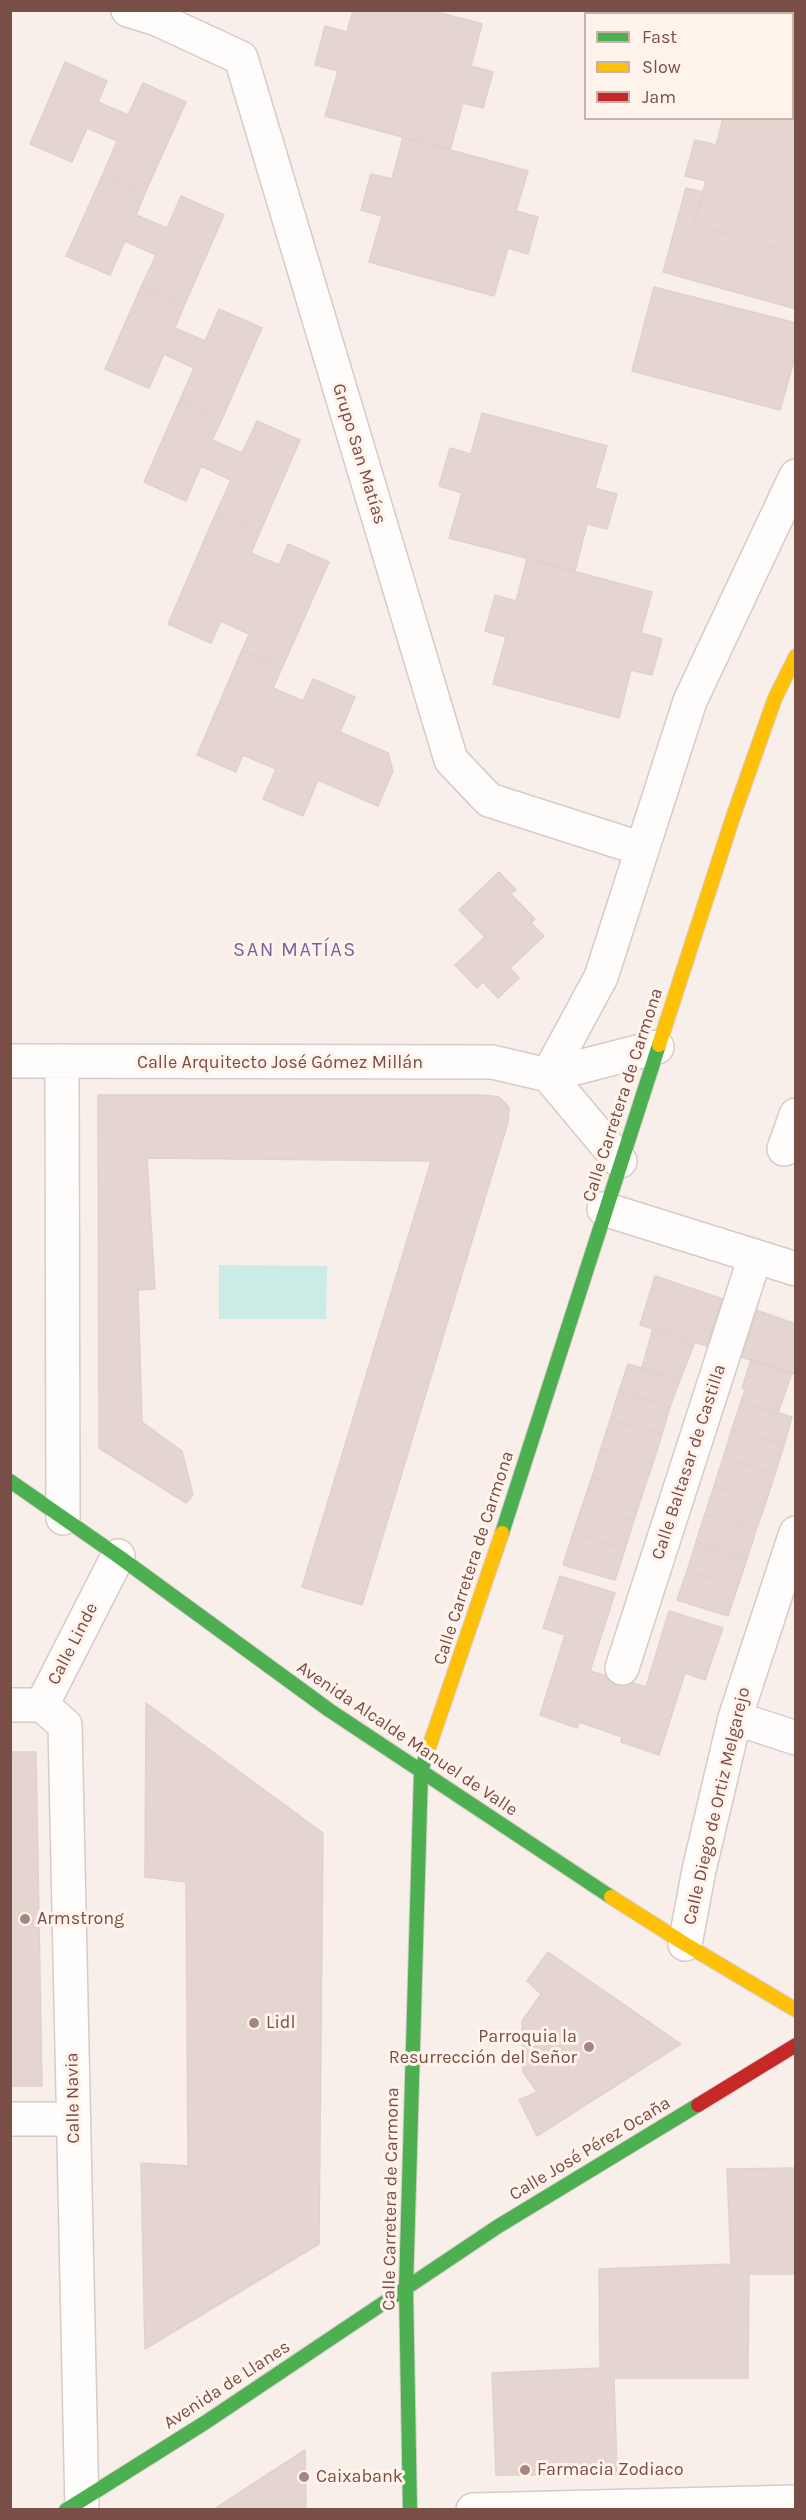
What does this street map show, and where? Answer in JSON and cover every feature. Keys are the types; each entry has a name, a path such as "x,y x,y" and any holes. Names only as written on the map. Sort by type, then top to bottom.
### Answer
{"main road":[{"name":"Calle Carretera de Carmona","path":"410,2510 406,2288 421,1771 461,1659 732,817 775,698 795,656"},
{"name":"Avenida Alcalde Manuel de Valle","path":"10,1481 118,1556 329,1710 509,1831 685,1944 795,2010"},
{"name":"Calle José Pérez Ocaña","path":"406,2288 497,2227 795,2044"},
{"name":"Avenida de Llanes","path":"76,2506 406,2288"}],"street":[{"name":"Grupo San Matías","path":"128,11 157,19 241,58 451,760 489,800 642,849"},
{"path":"548,1075 601,977 690,701 795,476"},
{"path":"548,1075 657,1047"},
{"name":"Calle Arquitecto José Gómez Millán","path":"10,1061 492,1062 548,1075"},
{"path":"62,1061 63,1518"},
{"path":"548,1075 620,1161"},
{"path":"784,1149 795,1115"},
{"path":"604,1209 795,1269"},
{"name":"Calle Baltasar de Castilla","path":"622,1668 755,1257"},
{"name":"Calle Diego de Ortiz Melgarejo","path":"685,1944 699,1870 735,1718 795,1533"},
{"name":"Calle Linde","path":"10,1705 42,1705 118,1556"},
{"name":"Calle Navia","path":"42,1705 65,1725 74,2119 76,2506"},
{"path":"735,1718 795,1738"},
{"path":"10,2119 74,2119"},
{"path":"473,2510 795,2502"}],"water":[{"path":"219,1265 327,1266 326,1319 219,1319"}],"building":[{"path":"353,10 430,10 482,24 471,66 493,72 483,108 463,103 450,150 325,116 338,71 315,65 325,26 347,32"},
{"path":"65,62 107,81 98,102 128,115 143,83 186,102 145,193 103,174 117,141 87,128 72,162 30,144"},
{"path":"722,120 789,120 796,122 796,253 694,225 706,181 685,176 695,140 716,145"},
{"path":"403,137 528,171 516,211 538,217 528,254 508,248 494,296 369,262 382,216 361,210 371,174 392,179"},
{"path":"103,174 145,193 136,215 167,228 181,196 224,215 184,306 141,287 156,255 125,241 110,275 66,256"},
{"path":"686,188 703,192 694,225 796,253 796,309 663,272"},
{"path":"141,287 184,306 175,328 205,341 219,309 262,328 222,419 180,400 194,368 164,354 149,388 105,369"},
{"path":"654,287 796,323 796,354 780,410 632,371"},
{"path":"180,400 222,419 212,440 242,453 257,421 300,440 260,532 216,513 231,480 201,466 186,501 144,482"},
{"path":"482,413 607,446 595,488 617,494 607,529 587,524 575,571 449,538 462,493 439,486 450,448 471,454"},
{"path":"216,513 260,532 251,553 279,565 288,544 329,562 282,668 242,650 249,634 221,621 211,643 168,624"},
{"path":"527,559 652,592 641,633 662,639 652,675 631,670 619,718 493,684 506,637 485,631 495,595 516,601"},
{"path":"242,650 282,668 273,688 303,701 313,679 355,697 340,732 388,753 393,771 378,806 318,780 303,816 263,799 276,769 243,755 236,772 197,755"},
{"path":"499,872 516,890 511,894 535,919 531,923 544,936 510,968 519,978 498,998 483,982 477,988 455,965 485,937 459,910"},
{"path":"98,1095 484,1095 499,1097 509,1107 508,1122 362,1605 302,1587 431,1161 147,1158 155,1289 138,1290 142,1422 182,1451 193,1495 186,1503 99,1448"},
{"path":"655,1276 723,1299 707,1346 640,1325"},
{"path":"753,1309 796,1324 796,1375 738,1356"},
{"path":"653,1329 695,1342 680,1380 642,1367"},
{"path":"751,1360 792,1373 778,1413 741,1402 745,1390 742,1388"},
{"path":"628,1364 680,1380 670,1407 619,1391"},
{"path":"619,1391 670,1407 662,1434 610,1420"},
{"path":"741,1402 792,1417 784,1445 732,1429"},
{"path":"610,1420 662,1434 653,1463 601,1448"},
{"path":"732,1429 784,1445 775,1474 723,1458"},
{"path":"601,1448 653,1463 643,1492 592,1477"},
{"path":"723,1458 775,1474 766,1502 714,1486"},
{"path":"592,1477 643,1492 634,1520 582,1506"},
{"path":"714,1486 766,1502 756,1530 705,1514"},
{"path":"582,1506 634,1520 625,1549 573,1533"},
{"path":"705,1514 756,1530 747,1559 696,1542"},
{"path":"573,1533 625,1549 615,1580 563,1565"},
{"path":"696,1542 747,1559 738,1586 687,1571"},
{"path":"687,1571 738,1586 728,1616 677,1600"},
{"path":"560,1576 615,1593 590,1671 646,1687 669,1611 723,1628 705,1680 685,1673 659,1755 621,1742 622,1737 579,1722 577,1728 540,1715 565,1635 543,1628"},
{"name":"Lidl","path":"146,1703 323,1833 319,2244 145,2349 141,2163 188,2166 186,1882 145,1877"},
{"name":"Armstrong","path":"10,1752 36,1752 42,2086 10,2086"},
{"path":"548,1952 681,2044 537,2136 519,2100 537,2092 523,2072 522,2021 541,1994 527,1981"},
{"path":"796,2168 796,2274 749,2274 748,2378 614,2378 617,2475 496,2475 492,2373 600,2368 599,2269 731,2264 727,2169"},
{"path":"305,2450 306,2510 213,2510"}],"traffic: fast":[{"path":"502,1533 659,1045"},
{"path":"10,1481 118,1556 329,1710 611,1897"},
{"path":"410,2510 406,2288 421,1771 428,1750"},
{"path":"66,2510 206,2422 497,2227 698,2105"}],"traffic: slow":[{"path":"659,1045 733,817 775,698 796,656"},
{"path":"428,1750 502,1533"},
{"path":"611,1897 796,2010"}],"traffic: jam":[{"path":"698,2105 796,2045"}],"place":[{"name":"Armstrong","path":"25,1919"},
{"name":"Lidl","path":"254,2023"},
{"name":"Parroquia la Resurrección del Señor","path":"589,2047"},
{"name":"Farmacia Zodiaco","path":"525,2470"},
{"name":"Caixabank","path":"304,2477"}],"district":[{"name":"SAN MATÍAS","path":"295,950"}]}
